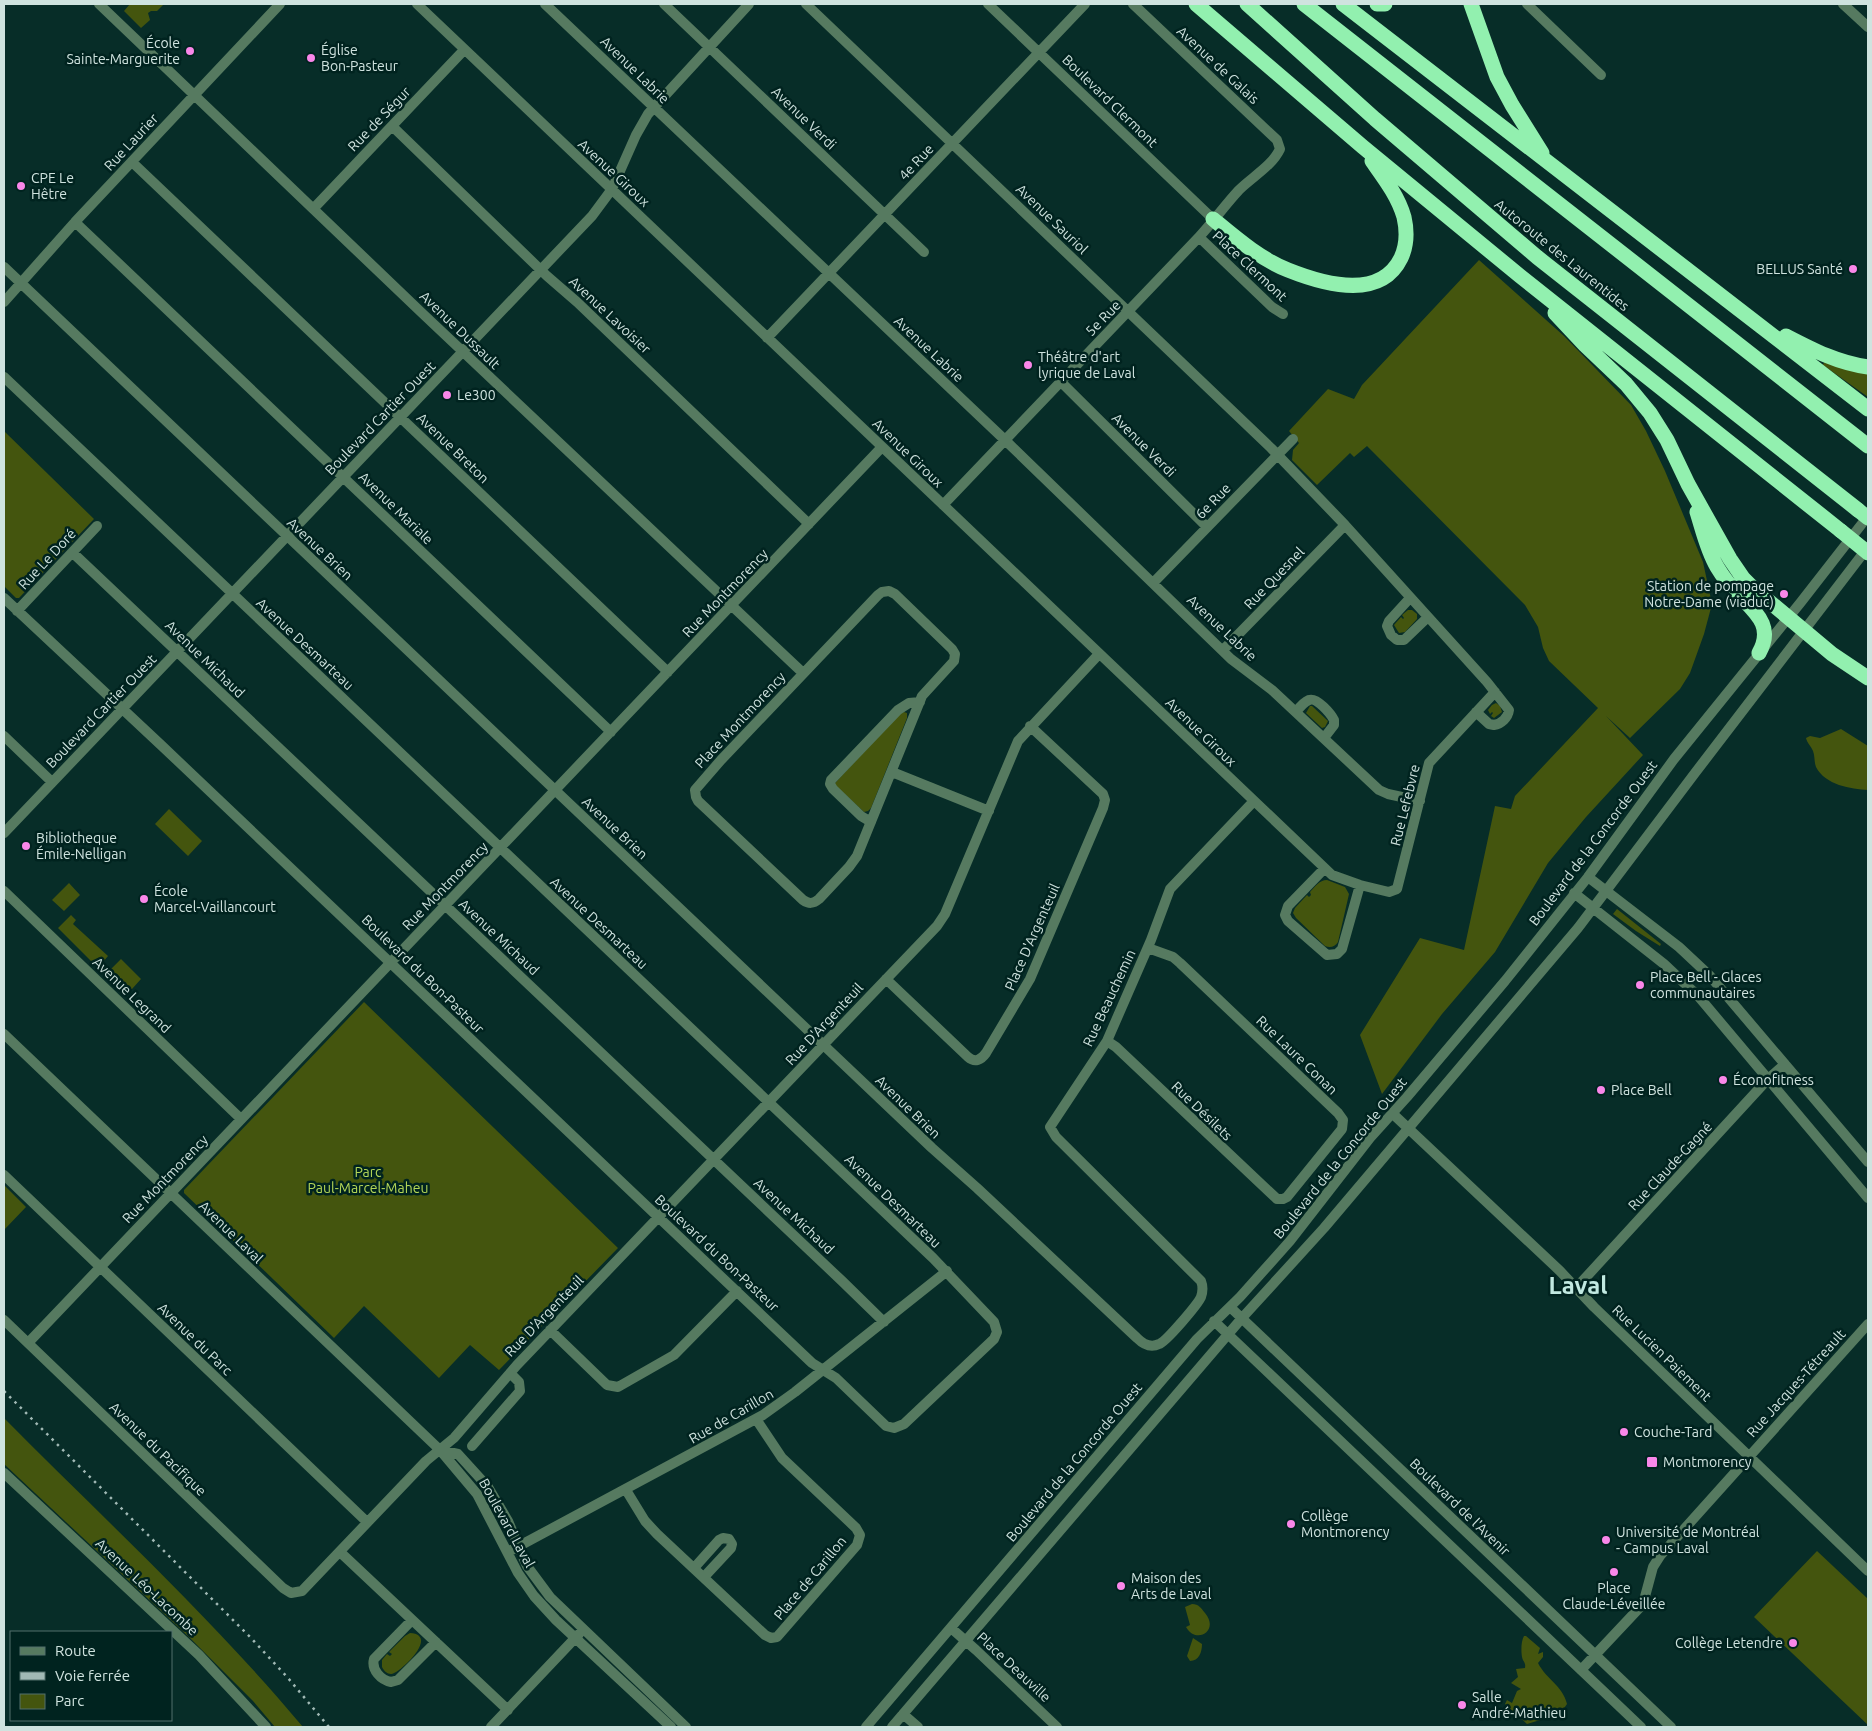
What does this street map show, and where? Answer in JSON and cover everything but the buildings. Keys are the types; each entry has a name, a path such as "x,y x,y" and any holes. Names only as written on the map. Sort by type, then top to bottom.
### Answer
{"highway":[{"path":"1196,4 1363,147 1520,276 1868,553"},
{"name":"Autoroute des Laurentides","path":"1247,4 1368,113 1537,257 1865,514"},
{"path":"1304,4 1868,446"},
{"path":"1343,4 1868,409"},
{"path":"1377,4 1385,4"},
{"path":"1471,4 1501,85 1547,161"},
{"path":"1213,219 1254,251 1287,270 1344,285 1361,286 1377,282 1389,274 1400,259 1405,245 1406,227 1396,196 1363,147"},
{"path":"1520,276 1585,345 1616,373 1638,398 1667,440 1688,484 1739,573 1753,588 1804,632 1832,654 1868,678"},
{"path":"1741,311 1816,352 1838,361 1868,367"},
{"path":"1688,484 1709,552 1714,562 1728,584 1758,616 1763,624 1765,640 1759,653"}],"street":[{"name":"Avenue Dussault","path":"99,4 463,352 803,673"},
{"name":"Rue Laurier","path":"4,302 75,222 280,4"},
{"name":"Avenue Giroux","path":"417,4 1308,851 1324,869 1335,877 1360,885 1390,892 1395,890"},
{"name":"Avenue Labrie","path":"545,4 1006,440 1223,650 1296,712 1379,790 1388,794 1420,801"},
{"name":"Avenue Verdi","path":"664,4 924,252"},
{"name":"Boulevard Cartier Ouest","path":"4,833 592,216 612,189 636,134 653,106 749,4"},
{"name":"Avenue Sauriol","path":"806,4 1278,455"},
{"name":"Boulevard Clermont","path":"988,4 1213,219"},
{"name":"4e Rue","path":"767,338 1085,4"},
{"name":"Avenue de Galais","path":"1133,4 1277,140 1280,149"},
{"path":"1527,4 1601,74"},
{"path":"1844,4 1868,26"},
{"name":"Rue de Ségur","path":"314,208 464,50"},
{"name":"Avenue Lavoisier","path":"392,126 809,524"},
{"name":"5e Rue","path":"943,506 1199,237 1241,188 1261,171 1280,149"},
{"name":"Avenue Breton","path":"132,162 668,672"},
{"name":"Avenue Mariale","path":"75,222 611,732"},
{"name":"Place Clermont","path":"1199,237 1272,308 1283,314"},
{"name":"Avenue Brien","path":"4,267 943,1159 977,1188 1143,1342 1151,1346 1166,1340 1200,1300 1203,1287"},
{"name":"Avenue Desmarteau","path":"4,377 947,1271 992,1318 996,1326 996,1334 992,1341 902,1426 894,1428 886,1426 836,1378 824,1370"},
{"name":"Avenue Verdi","path":"1061,382 1207,527"},
{"name":"6e Rue","path":"1154,582 1293,439"},
{"name":"Rue Montmorency","path":"28,1343 882,447"},
{"path":"1278,455 1345,525 1428,617 1508,707 1509,712 1500,724 1494,726 1476,712"},
{"name":"Boulevard de la Concorde Ouest","path":"866,1727 1192,1344 1230,1307 1290,1241 1367,1142 1505,981 1588,877 1674,759 1788,618 1865,514"},
{"name":"Rue Quesnel","path":"1223,650 1345,525"},
{"name":"Rue Le Doré","path":"18,611 97,526"},
{"path":"892,1727 1242,1318 1318,1235 1594,908 1704,760 1868,547"},
{"name":"Avenue Michaud","path":"73,553 884,1322"},
{"name":"Place Montmorency","path":"889,591 895,594 955,654 953,663 923,694 920,702 860,852 853,863 819,899 811,903 803,900 696,797 695,792 698,785 882,592 889,591"},
{"name":"Boulevard du Bon-Pasteur","path":"4,598 812,1363 824,1370"},
{"path":"1410,598 1389,621 1387,626 1390,635 1397,640 1404,640 1428,617"},
{"name":"Rue D'Argenteuil","path":"295,1593 302,1591 426,1461 454,1438 550,1330 943,918 1018,741 1099,654"},
{"name":"Rue Lefebvre","path":"1395,890 1399,884 1429,763 1495,692"},
{"path":"1296,712 1310,700 1317,702 1334,720 1334,725 1324,738"},
{"path":"871,822 861,816 832,789 830,786 831,780 898,710 909,703 920,702"},
{"name":"Place D'Argenteuil","path":"886,979 974,1061 980,1060 986,1053 1027,985 1105,800 1103,794 1030,726"},
{"path":"4,736 52,782"},
{"path":"892,772 989,811"},
{"name":"Rue Beauchemin","path":"1203,1287 1198,1277 1051,1131 1052,1125 1107,1041 1148,948 1173,884 1254,801"},
{"path":"1324,869 1288,906 1285,915 1288,921 1325,954 1334,955 1342,949 1360,885"},
{"path":"1588,877 1679,947 1701,967 1868,1162"},
{"name":"Avenue Legrand","path":"4,891 241,1119"},
{"path":"1574,893 1684,982 1716,1017 1868,1198"},
{"name":"Rue Laure Conan","path":"1148,948 1177,960 1342,1118 1343,1125 1338,1134 1287,1197 1280,1200"},
{"name":"Avenue Laval","path":"4,1034 440,1450"},
{"name":"Rue Désilets","path":"1107,1041 1116,1047 1273,1198 1280,1200"},
{"name":"Rue Claude-Gagné","path":"1576,1287 1768,1079 1785,1064"},
{"name":"Rue Lucien Paiement","path":"1392,1114 1576,1287 1749,1455 1769,1477 1868,1571"},
{"name":"Avenue du Parc","path":"4,1175 367,1522"},
{"name":"Rue de Carillon","path":"508,1552 756,1419 788,1398 947,1271"},
{"path":"550,1330 607,1385 618,1388 674,1354 738,1291"},
{"name":"Boulevard de l'Avenir","path":"1230,1307 1671,1727"},
{"name":"Avenue du Pacifique","path":"4,1320 283,1588 288,1592 295,1593"},
{"path":"1214,1321 1641,1727"},
{"name":"Rue Jacques-Tétreault","path":"1581,1670 1643,1604 1657,1559 1868,1324"},
{"name":"Rue D'Argenteuil","path":"472,1446 520,1391 519,1382 510,1373"},
{"name":"Place de Carillon","path":"626,1490 645,1521 765,1635 775,1638 860,1540 858,1530 782,1458 756,1419"},
{"name":"Boulevard Laval","path":"440,1450 458,1454 484,1482 502,1509 527,1566 554,1602 686,1727"},
{"name":"Boulevard Laval","path":"440,1450 480,1499 518,1573 534,1596 575,1638 671,1727"},
{"name":"Avenue Léo-Lacombe","path":"4,1473 203,1659 266,1727"},
{"path":"694,1568 719,1540 728,1539 732,1544 731,1548 704,1578"},
{"path":"340,1552 508,1710"},
{"path":"412,1620 374,1661 374,1669 385,1680 391,1682 398,1680 436,1642"},
{"name":"Place Deauville","path":"951,1628 1057,1727"},
{"path":"491,1727 583,1629"},
{"path":"903,1714 918,1727"}],"green space":[{"path":"130,4 164,4 157,11 148,13 150,20 141,28 124,11"},
{"path":"1479,260 1564,336 1631,405 1665,471 1703,562 1712,604 1690,673 1680,689 1630,738 1606,716 1643,755 1586,817 1548,863 1495,952 1442,1014 1382,1094 1360,1035 1420,938 1464,950 1495,806 1511,809 1515,796 1598,708 1549,661 1543,648 1538,627 1525,605 1367,446 1354,457 1350,453 1317,485 1292,460 1293,450 1299,443 1289,431 1328,389 1354,399 1362,385"},
{"path":"1825,360 1868,372 1868,397 1823,365"},
{"path":"4,431 94,519 19,598 16,598 4,586"},
{"path":"1408,610 1412,610 1417,614 1417,619 1405,632 1399,633 1394,625 1401,617 1404,618 1402,615"},
{"path":"1496,703 1500,706 1502,712 1494,718 1491,716 1493,713 1490,714 1488,710"},
{"path":"1310,706 1328,721 1325,727 1322,728 1306,713"},
{"path":"900,713 907,713 907,718 871,808 864,812 835,783"},
{"path":"1841,729 1868,746 1868,790 1854,789 1832,782 1820,773 1816,767 1813,751 1806,738 1810,736 1820,738"},
{"path":"169,809 202,841 188,856 155,824"},
{"path":"1327,880 1345,887 1349,894 1338,942 1331,947 1325,946 1293,913 1307,895 1309,897 1311,895 1310,892 1317,884"},
{"path":"69,883 80,895 64,911 52,900"},
{"path":"1617,909 1661,944 1660,946 1613,914"},
{"path":"71,915 76,920 73,924 108,956 98,968 58,928"},
{"path":"121,959 141,979 132,989 124,989 121,979 110,970"},
{"name":"Parc Paul-Marcel-Maheu","path":"364,1002 618,1248 499,1370 470,1345 439,1378 364,1306 334,1338 184,1193 184,1190"},
{"path":"4,1185 26,1207 4,1230"},
{"path":"4,1418 195,1608 268,1686 303,1727 275,1727 253,1701 190,1638 4,1464"},
{"path":"1817,1551 1868,1599 1868,1725 1754,1617"},
{"path":"1192,1604 1200,1607 1209,1620 1210,1625 1205,1634 1195,1635 1186,1627 1190,1625 1185,1607"},
{"path":"410,1633 418,1635 421,1640 415,1655 395,1673 387,1673 382,1667 382,1660 387,1654 390,1656 392,1654 389,1652"},
{"path":"1524,1636 1540,1648 1538,1654 1543,1652 1543,1657 1538,1663 1545,1674 1562,1692 1567,1704 1560,1714 1527,1724 1505,1704 1507,1700 1512,1703 1517,1691 1521,1689 1511,1683 1518,1677 1516,1669 1525,1668 1521,1652"},
{"path":"1193,1638 1202,1644 1202,1647 1198,1658 1190,1661 1187,1656"}],"railway":[{"path":"4,1391 251,1638 329,1727"}],"place":[{"name":"École Sainte-Marguerite","path":"190,51"},
{"name":"Église Bon-Pasteur","path":"311,58"},
{"name":"CPE Le Hêtre","path":"21,186"},
{"name":"BELLUS Santé","path":"1853,269"},
{"name":"Théâtre d'art lyrique de Laval","path":"1028,365"},
{"name":"Le300","path":"447,395"},
{"name":"Station de pompage Notre-Dame (viaduc)","path":"1784,594"},
{"name":"Bibliotheque Émile-Nelligan","path":"26,846"},
{"name":"École Marcel-Vaillancourt","path":"144,899"},
{"name":"Place Bell - Glaces communautaires","path":"1640,985"},
{"name":"Éconofitness","path":"1723,1080"},
{"name":"Place Bell","path":"1601,1090"},
{"name":"Couche-Tard","path":"1624,1432"},
{"name":"Montmorency","path":"1652,1462"},
{"name":"Collège Montmorency","path":"1291,1524"},
{"name":"Université de Montréal - Campus Laval","path":"1606,1540"},
{"name":"Place Claude-Léveillée","path":"1614,1572"},
{"name":"Maison des Arts de Laval","path":"1121,1586"},
{"name":"Collège Letendre","path":"1793,1643"},
{"name":"Salle André-Mathieu","path":"1462,1705"}],"district":[{"name":"Laval","path":"1578,1286"}]}
